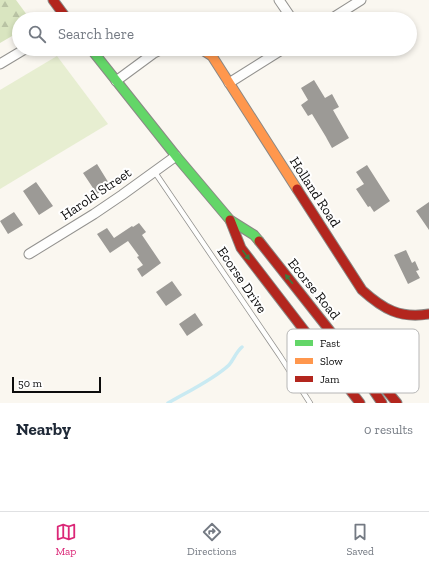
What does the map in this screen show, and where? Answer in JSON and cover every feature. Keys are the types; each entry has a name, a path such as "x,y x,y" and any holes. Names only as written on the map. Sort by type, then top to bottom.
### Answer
{"main road":[{"path":"53,0 62,12"},
{"name":"Ecorse Road","path":"96,56 176,156 230,220 254,236 328,329"},
{"name":"Holland Road","path":"212,56 362,290 374,301 387,309 402,314 418,316 429,314"},
{"name":"Ecorse Road","path":"230,220 241,248 303,329"},
{"name":"Ecorse Road","path":"352,393 360,403"},
{"name":"Ecorse Road","path":"375,393 382,403"},
{"path":"388,393 396,403"}],"street":[{"path":"279,0 287,12"},
{"path":"342,12 362,0"},
{"path":"0,64 13,56"},
{"path":"116,81 150,56"},
{"path":"229,83 272,56"},
{"name":"Harold Street","path":"29,254 94,214 176,156"}],"lane":[{"name":"Ecorse Drive","path":"154,171 287,367"},
{"name":"Ecorse Drive","path":"304,393 310,403"}],"green space":[{"path":"0,0 16,0 25,12 12,12 12,36 0,43"},
{"path":"57,56 108,124 0,189 0,90"}],"building":[{"path":"314,80 325,98 332,94 339,107 333,110 349,138 332,148 312,114 308,116 301,105 308,100 301,88"},
{"path":"97,164 110,185 97,194 83,173"},
{"path":"367,165 390,201 374,212 370,206 368,207 356,189 364,184 356,172"},
{"path":"36,182 53,206 39,215 23,191"},
{"path":"429,202 429,230 416,211"},
{"path":"14,212 23,225 8,234 0,221"},
{"path":"139,223 146,232 142,235 161,263 142,277 137,269 143,265 137,257 139,256 128,241 110,253 97,234 107,228 114,238"},
{"path":"406,250 412,263 415,261 419,270 416,271 420,278 408,284 394,255"},
{"path":"172,281 182,295 166,306 156,292"},
{"path":"195,313 203,325 187,336 179,324"}],"waterway":[{"path":"168,403 208,381 223,370 229,365 242,347"}],"traffic: fast":[{"path":"97,56 176,156 230,220 254,235 259,241"}],"traffic: slow":[{"path":"212,56 297,189"}],"traffic: jam":[{"path":"53,0 62,12"},
{"path":"297,189 362,290 377,302 392,311 409,315 429,314"},
{"path":"230,220 241,248 303,329"},
{"path":"259,241 329,329"},
{"path":"352,393 360,403"},
{"path":"375,393 382,403"},
{"path":"389,393 397,403"}]}
